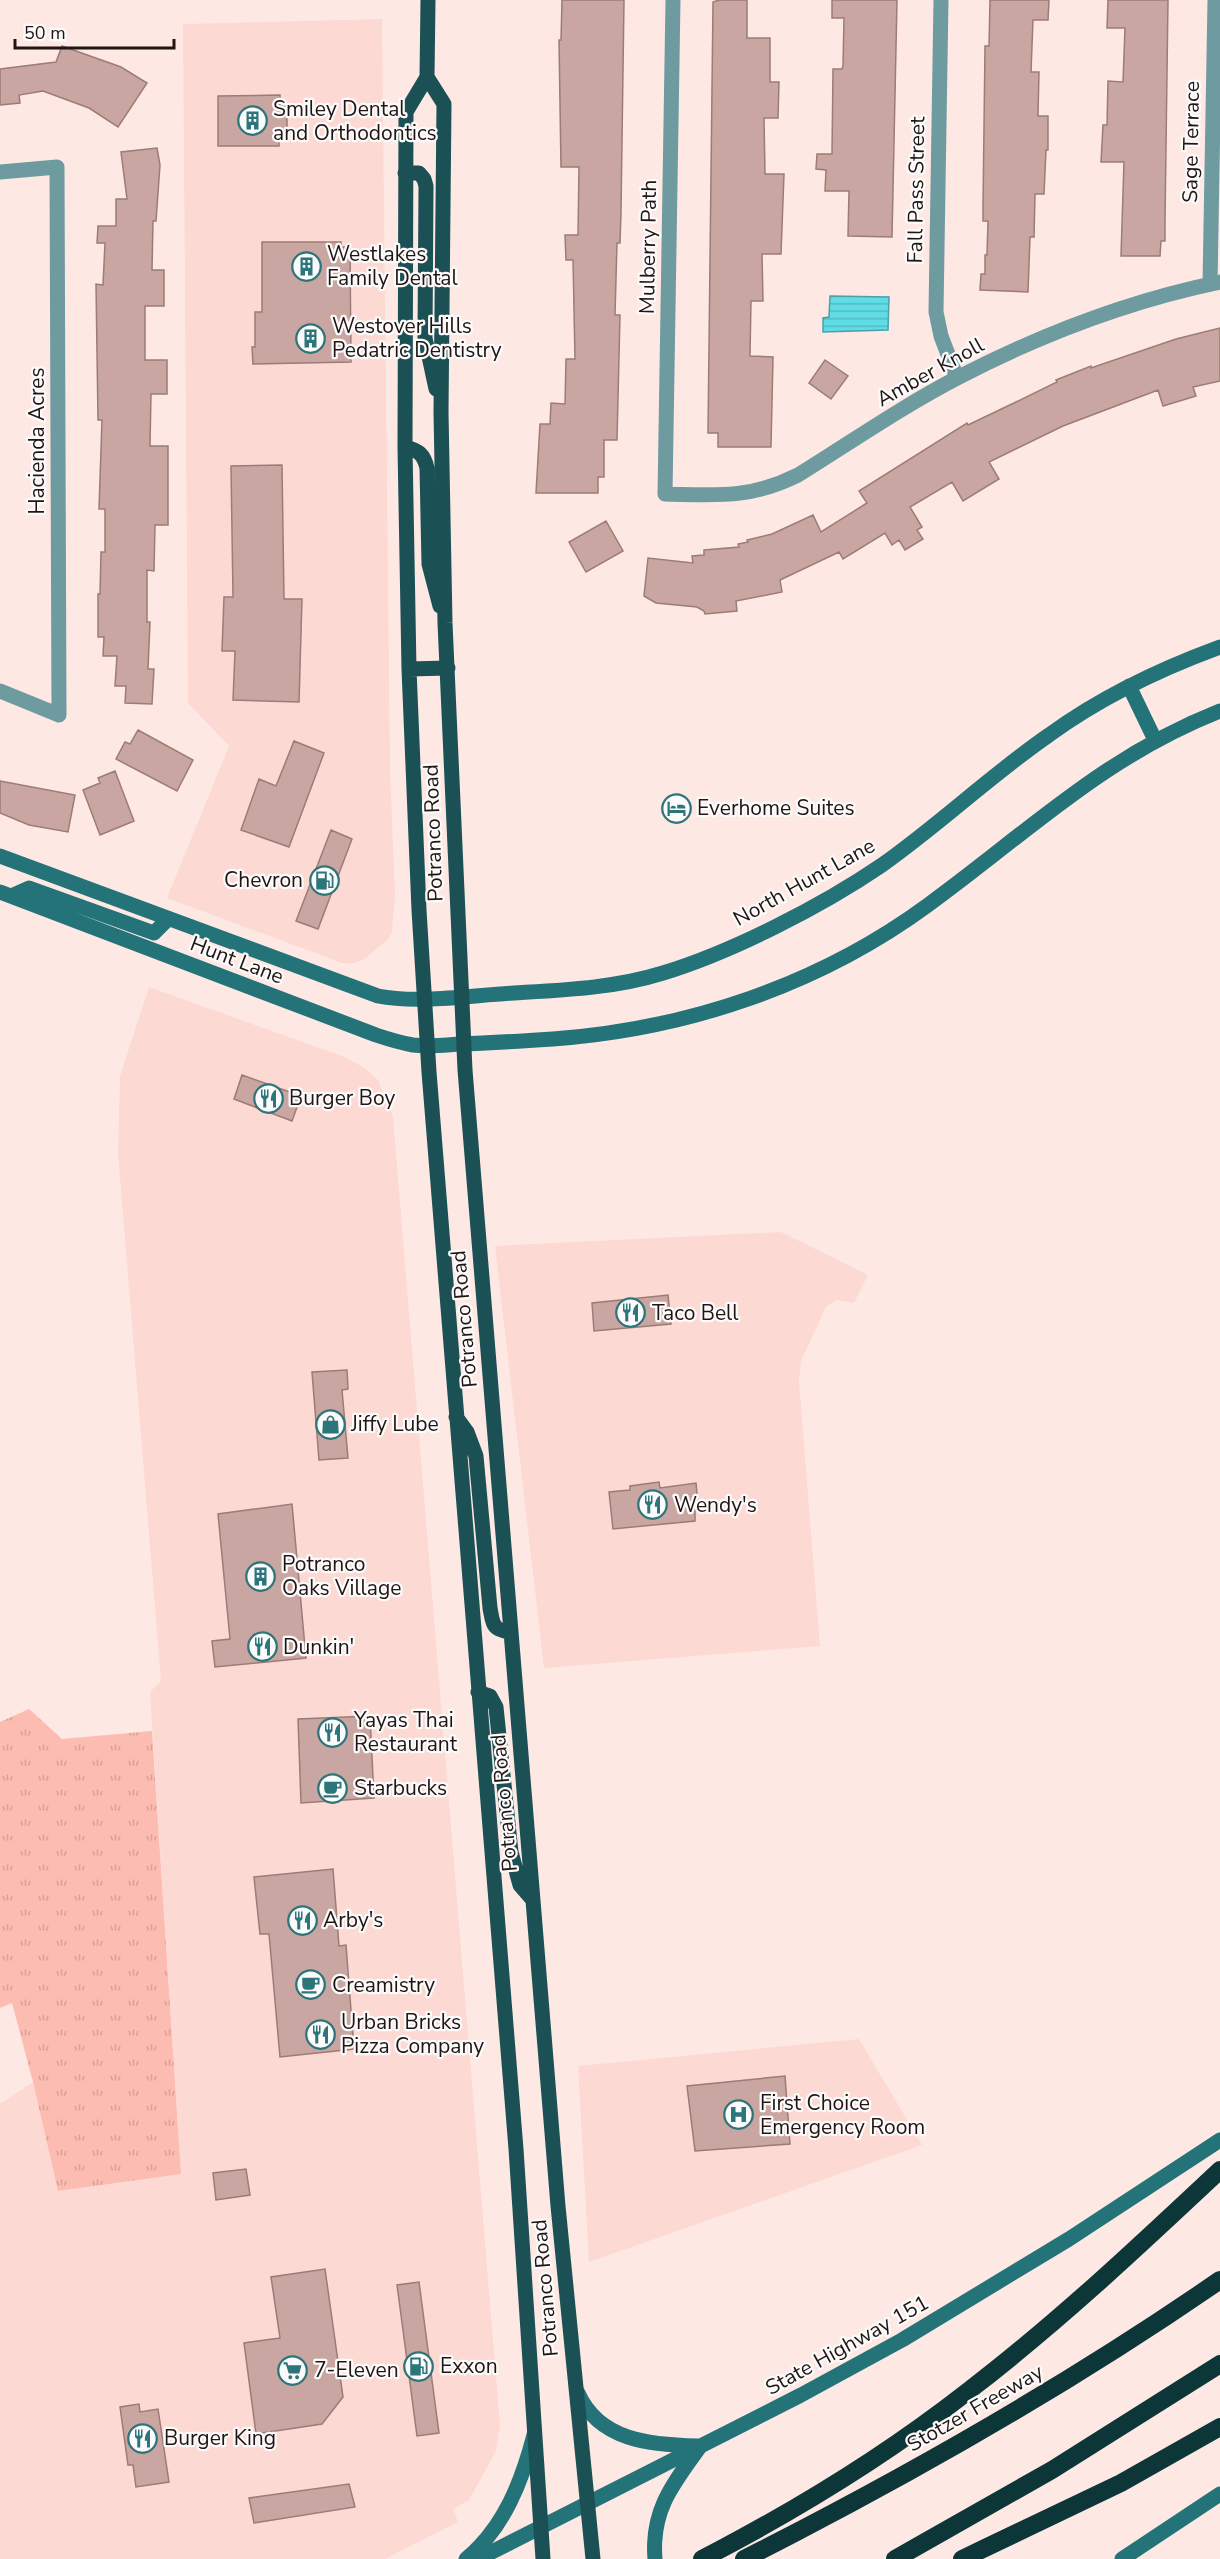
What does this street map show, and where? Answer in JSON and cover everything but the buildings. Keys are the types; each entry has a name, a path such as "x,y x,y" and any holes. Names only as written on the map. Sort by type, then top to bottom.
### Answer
{"highway":[{"path":"702,2559 814,2496 952,2403 1076,2301 1220,2170"},
{"name":"Stotzer Freeway","path":"744,2559 877,2490 987,2429 1085,2370 1220,2280"},
{"path":"895,2559 1052,2470 1220,2364"},
{"path":"962,2559 1130,2479 1220,2427"}],"main road":[{"path":"427,77 428,0"},
{"name":"Potranco Road","path":"543,2559 516,2149 428,1045 409,669 405,447 406,112 427,77 444,104 441,412 445,623 464,1044 510,1632 593,2559"},
{"path":"405,173 419,173 426,186 425,338 441,412"},
{"path":"405,447 416,450 424,457 427,468 429,564 445,623"},
{"name":"North Hunt Lane","path":"461,996 563,990 615,984 662,974 734,945 816,904 882,864 1048,735 1076,716 1129,686 1220,647"},
{"path":"409,669 448,668"},
{"path":"1129,686 1155,740"},
{"path":"464,1044 575,1037 648,1026 719,1009 808,976 866,946 926,907 1084,784 1155,740 1220,711"},
{"name":"Hunt Lane","path":"0,856 366,993 384,998 461,996"},
{"path":"5,894 30,888 154,933 168,919"},
{"name":"Hunt Lane","path":"5,894 376,1035 410,1045 464,1044"},
{"path":"456,1418 467,1432 476,1456 490,1608 494,1626 500,1631 510,1632"},
{"path":"478,1692 489,1696 496,1707 511,1852 520,1885 533,1900"},
{"name":"State Highway 151","path":"478,2559 870,2359 969,2302 1220,2140"},
{"path":"576,2388 589,2414 625,2437 652,2444 701,2446"},
{"path":"466,2559 491,2533 507,2508 524,2472 535,2432"},
{"path":"655,2559 655,2531 661,2506 673,2484 701,2446"},
{"path":"1122,2559 1220,2494"}],"street":[{"name":"Mulberry Path","path":"665,494 673,0"},
{"name":"Fall Pass Street","path":"941,0 935,302 938,326 957,378"},
{"name":"Sage Terrace","path":"1215,0 1215,283"},
{"name":"Hacienda Acres","path":"0,172 57,166 59,714 0,691"},
{"name":"Amber Knoll","path":"665,494 727,494 774,487 798,475 957,378 1041,337 1125,306 1215,283"}],"shaded area":[{"path":"382,19 390,772 395,894 392,932 387,940 366,958 355,963 342,963 167,898 229,746 188,703 183,24"},
{"path":"149,987 342,1056 365,1068 378,1080 393,1117 500,2426 496,2451 469,2500 453,2509 458,2522 385,2559 0,2559 0,2104 33,2082 58,2191 181,2173 150,1692 161,1681 118,1153 120,1076"},
{"path":"781,1232 868,1275 854,1303 836,1300 826,1307 801,1361 799,1381 820,1646 544,1668 495,1246"},
{"path":"859,2039 922,2145 589,2262 578,2066"}],"green space":[{"path":"29,1709 62,1739 152,1731 181,2174 58,2191 12,2003 0,2008 0,1722"}],"water":[{"path":"830,296 889,297 888,330 823,332 823,318 829,317"}],"place":[{"name":"Smiley Dental and Orthodontics","path":"252,121"},
{"name":"Westlakes Family Dental","path":"306,266"},
{"name":"Westover Hills Pedatric Dentistry","path":"311,338"},
{"name":"Everhome Suites","path":"676,808"},
{"name":"Chevron","path":"324,880"},
{"name":"Burger Boy","path":"268,1098"},
{"name":"Taco Bell","path":"631,1313"},
{"name":"Jiffy Lube","path":"330,1424"},
{"name":"Wendy's","path":"653,1505"},
{"name":"Potranco Oaks Village","path":"261,1576"},
{"name":"Dunkin'","path":"262,1647"},
{"name":"Yayas Thai Restaurant","path":"333,1732"},
{"name":"Starbucks","path":"333,1788"},
{"name":"Arby's","path":"302,1920"},
{"name":"Creamistry","path":"311,1985"},
{"name":"Urban Bricks Pizza Company","path":"320,2034"},
{"name":"First Choice Emergency Room","path":"739,2115"},
{"name":"Exxon","path":"419,2366"},
{"name":"7-Eleven","path":"293,2370"},
{"name":"Burger King","path":"143,2438"}]}
